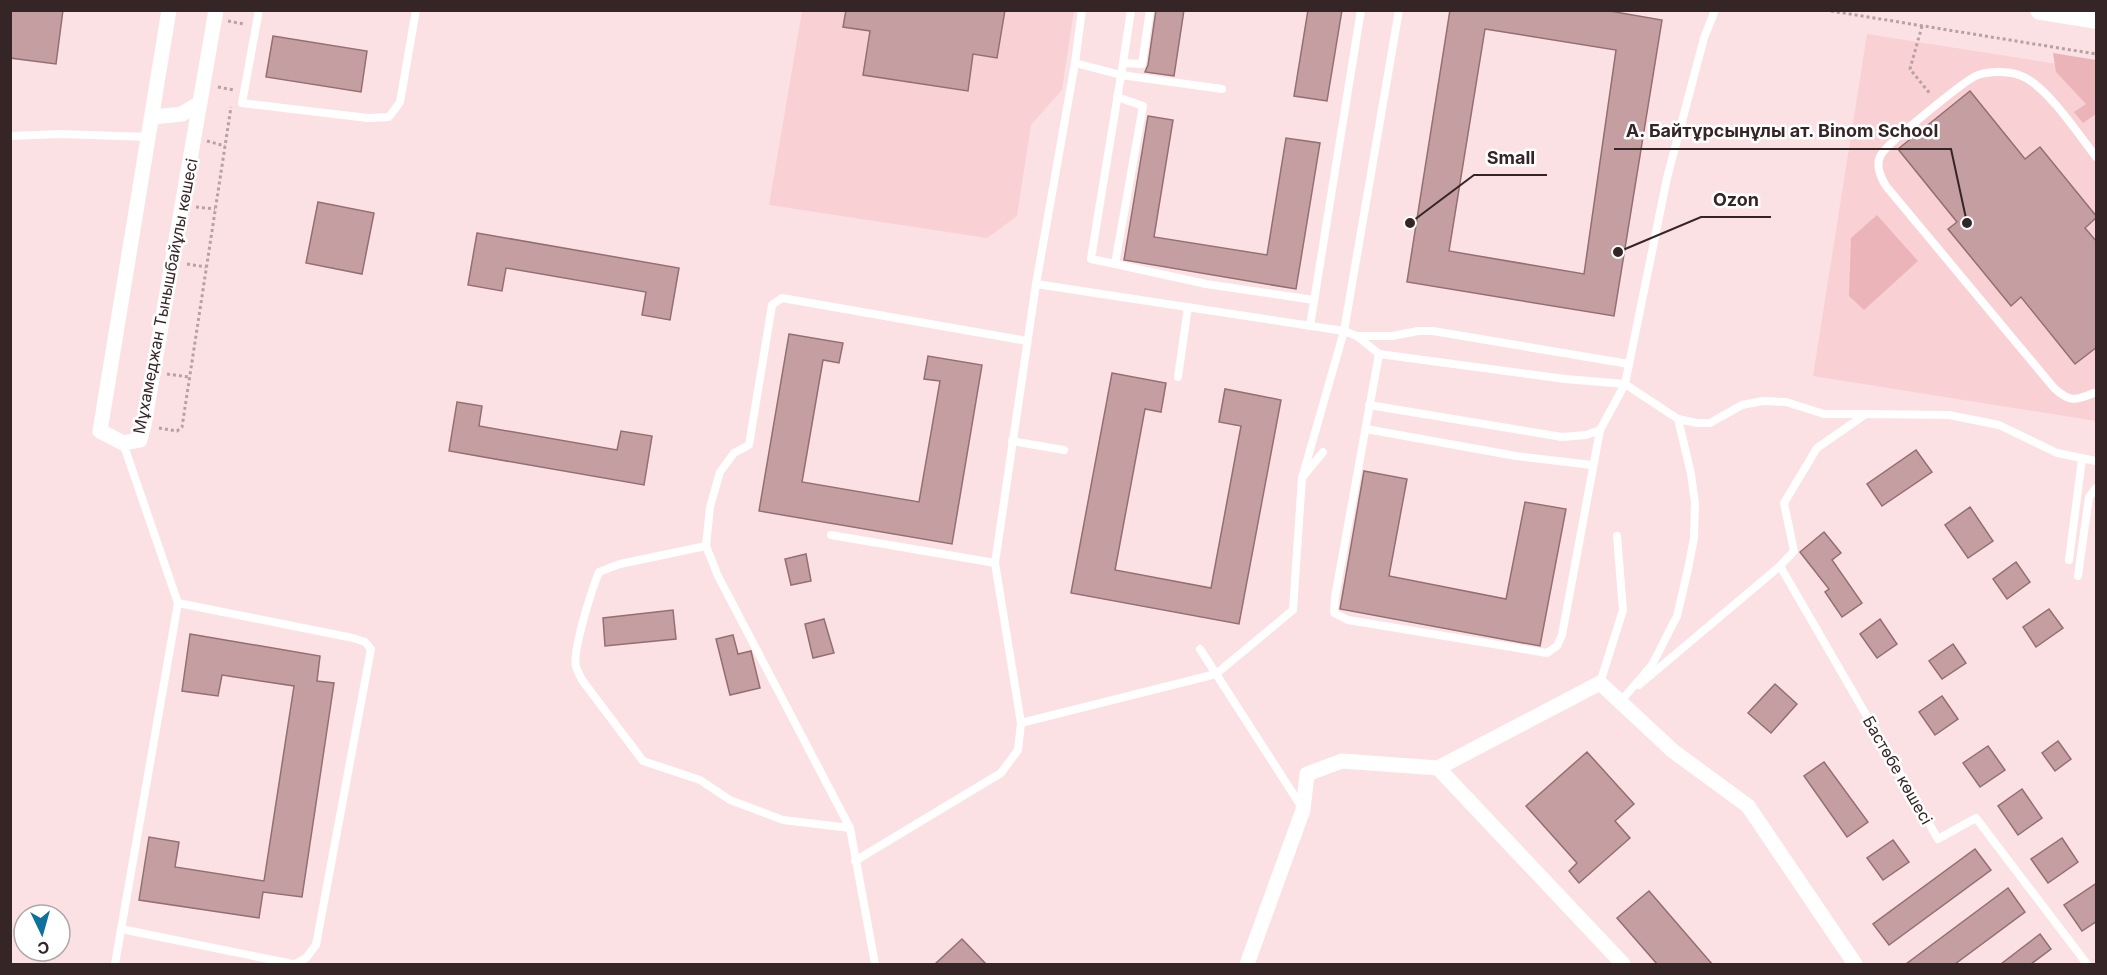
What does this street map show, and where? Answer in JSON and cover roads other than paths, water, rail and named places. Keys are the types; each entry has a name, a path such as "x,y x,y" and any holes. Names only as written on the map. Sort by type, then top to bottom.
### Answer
{"street":[{"name":"Мұхамеджан Тынышбайұлы көшесі","path":"169,10 100,431 123,443 140,440 144,425 216,10"},
{"path":"2040,10 2097,19"},
{"path":"153,117 182,114 200,103"},
{"path":"1247,964 1303,810 1307,774 1341,761 1438,768 1600,683 1673,751 1748,806 1855,964"},
{"path":"1438,768 1623,964"}],"lane":[{"path":"259,10 242,102 368,118 389,117 400,102 416,10"},
{"path":"855,861 1001,773 1018,750 1021,723 995,563 1027,341 1082,10"},
{"path":"1131,10 1091,259 1206,284 1314,300"},
{"path":"1123,63 1142,64 1149,10"},
{"path":"1310,326 1362,10"},
{"path":"1021,723 1216,674 1293,610 1302,477 1344,331 1399,10"},
{"path":"1379,354 1334,613 1347,620 1547,653 1557,646 1562,635 1600,430 1625,384 1668,178 1704,38 1715,10"},
{"path":"1075,63 1121,75 1222,88"},
{"path":"2094,393 2079,400 2064,398 2054,388 1879,174 1878,165 1882,153 1938,104 1977,75 2004,73 2019,75 2040,86 2097,157"},
{"path":"1114,264 1143,106 1117,97"},
{"path":"10,136 61,134 149,137"},
{"path":"1036,284 1344,331 1357,336 1379,354 1625,384 1678,419 1697,423 1710,423 1742,405 1763,401 1786,402 1824,414 1949,415 1999,425 2057,453 2097,461"},
{"path":"875,964 850,828 718,576 706,546 710,507 720,472 734,453 749,446 772,305 782,298 1027,341"},
{"path":"1178,377 1188,307"},
{"path":"1357,336 1392,336 1418,331 1433,331 1629,364"},
{"path":"1369,405 1562,437 1586,435 1600,430"},
{"path":"1619,703 1780,566 1794,551 1784,503 1817,448 1866,414"},
{"path":"1619,703 1652,666 1677,616 1688,569 1694,538 1695,503 1691,474 1678,419"},
{"path":"1366,429 1516,456 1593,465"},
{"path":"1012,441 1064,450"},
{"path":"115,964 178,603 123,443"},
{"path":"1302,477 1323,452"},
{"path":"2069,560 2082,459"},
{"path":"2078,576 2089,497 2097,488"},
{"path":"831,535 995,563"},
{"path":"1600,683 1623,610 1617,536"},
{"path":"706,546 620,564 599,572 591,590 578,649 576,666 582,680 643,761 700,780 729,800 783,820 850,828"},
{"name":"Бастөбе көшесі","path":"1780,566 1938,839 1976,818 2087,964"},
{"path":"121,929 294,964 306,958 316,945 371,649 366,642 353,638 178,603"},
{"path":"1200,649 1303,810"}],"place":[{"name":"Small","path":"1410,223"},
{"name":"А. Байтұрсынұлы ат. Binom School","path":"1967,223"},
{"name":"Ozon","path":"1618,252"}]}
